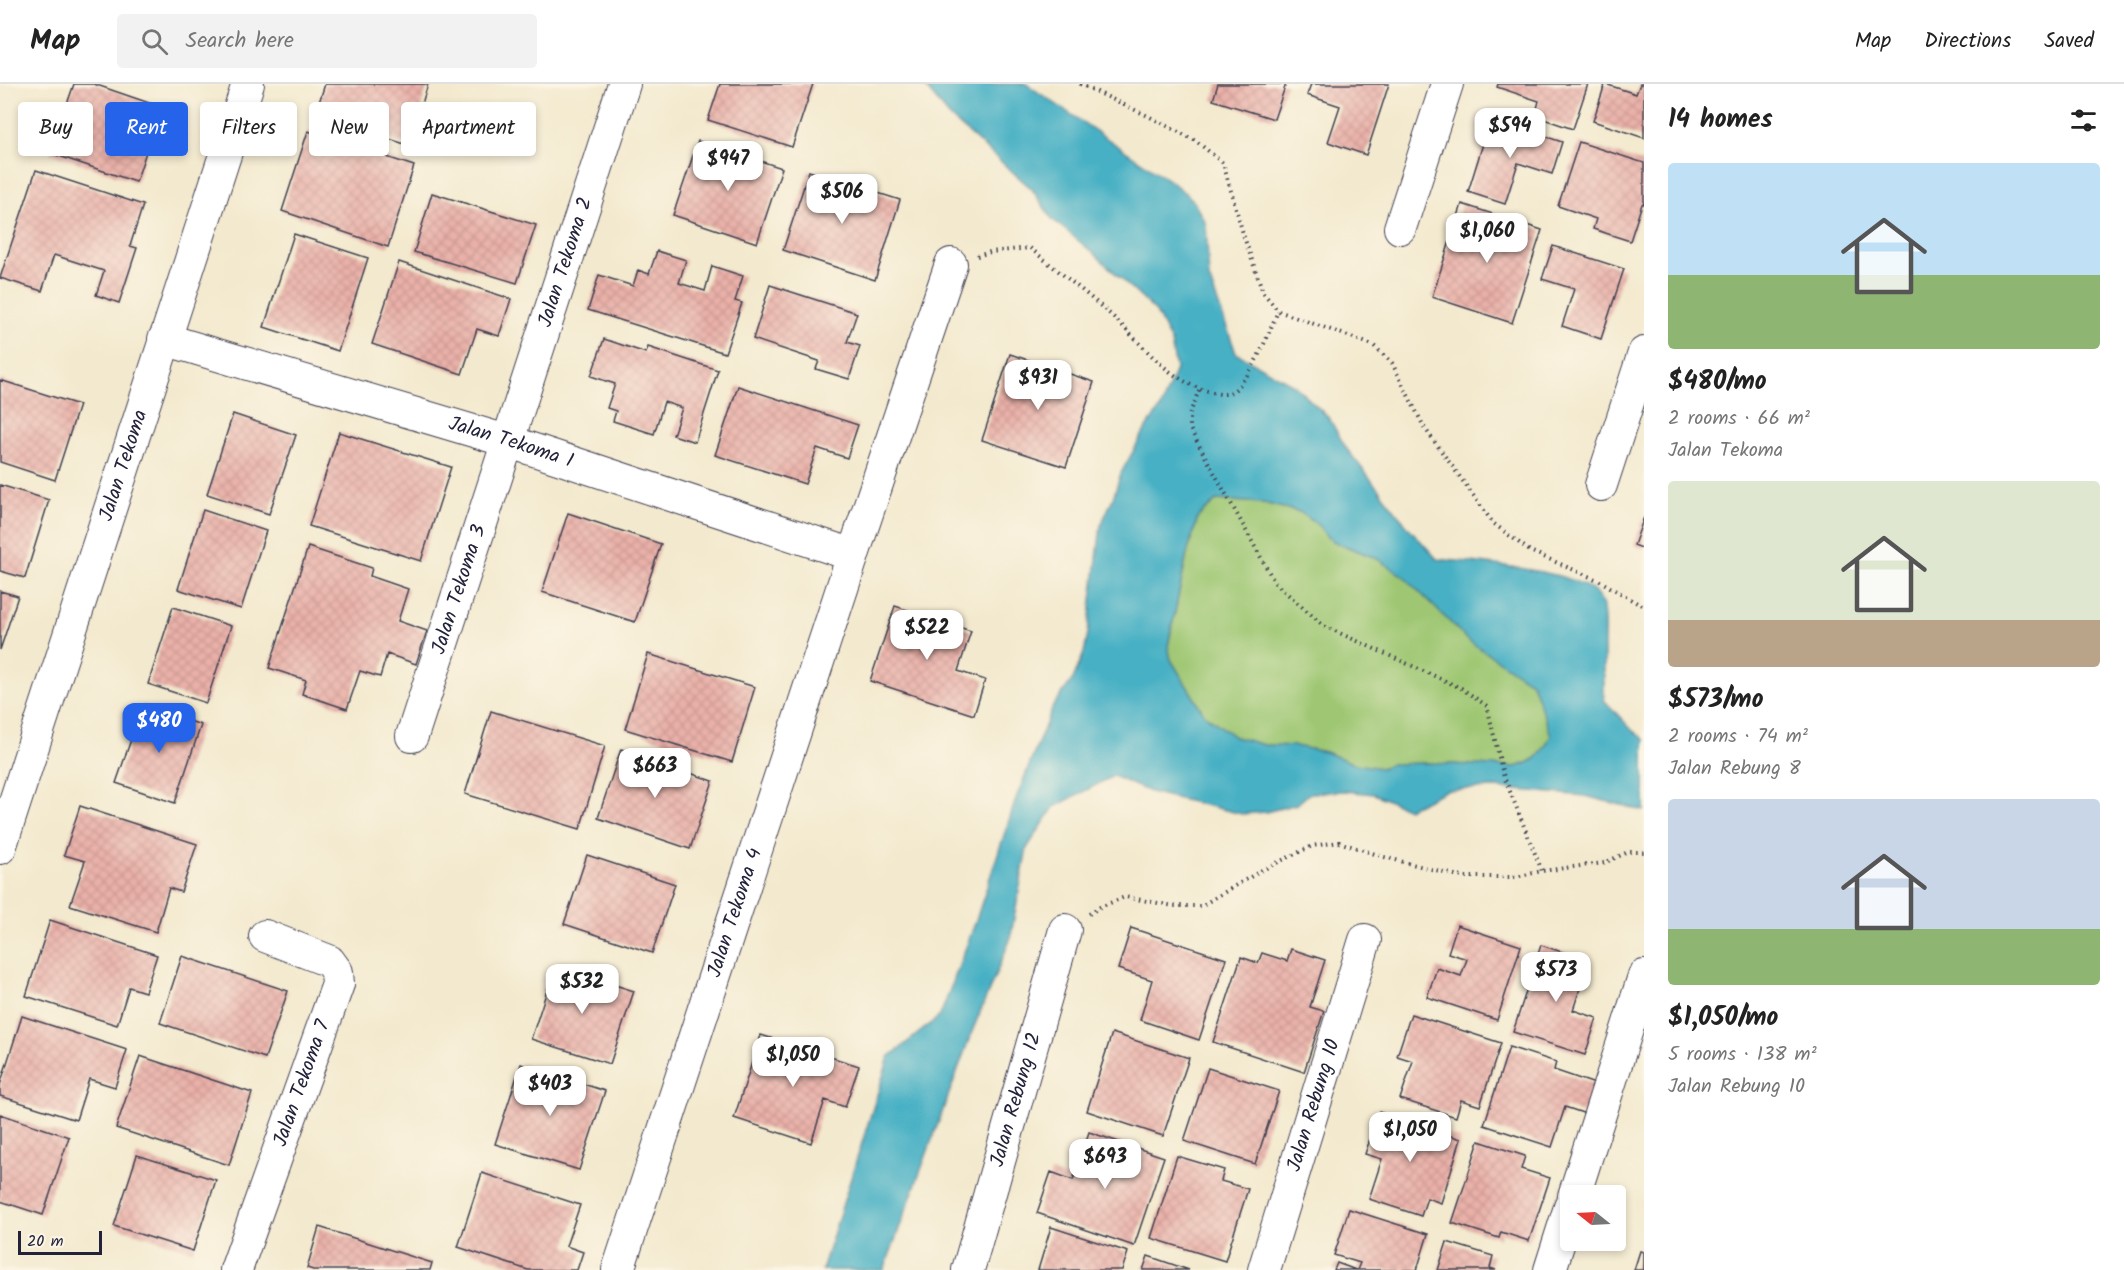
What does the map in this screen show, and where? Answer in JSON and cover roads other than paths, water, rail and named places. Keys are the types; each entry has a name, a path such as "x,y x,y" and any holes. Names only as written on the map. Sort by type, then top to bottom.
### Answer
{"street":[{"name":"Jalan Tekoma","path":"0,848 248,84"},
{"name":"Jalan Tekoma 2","path":"507,441 624,84"},
{"path":"1400,228 1447,84"},
{"name":"Jalan Tekoma 4","path":"618,1270 951,264"},
{"name":"Jalan Tekoma 1","path":"164,339 507,441 853,555"},
{"path":"1601,485 1644,353"},
{"name":"Jalan Tekoma 3","path":"412,736 507,441"},
{"name":"Jalan Rebung 12","path":"968,1270 1065,930"},
{"name":"Jalan Tekoma 7","path":"236,1270 338,984 337,972 329,961 265,936"},
{"name":"Jalan Rebung 10","path":"1264,1270 1365,940"},
{"path":"1578,1185 1644,976"},
{"path":"1550,1270 1560,1238"}],"water":[{"path":"923,84 1026,84 1173,183 1192,199 1206,224 1209,278 1236,353 1294,385 1329,418 1346,448 1409,528 1437,559 1527,569 1576,582 1593,591 1602,603 1604,612 1604,700 1632,730 1644,739 1644,811 1585,796 1496,788 1447,790 1408,809 1374,794 1344,791 1310,793 1297,804 1266,812 1242,814 1150,792 1113,776 1054,807 1027,848 1010,940 971,1034 884,1270 822,1270 889,1057 940,1016 974,926 1017,796 1053,706 1073,679 1084,653 1101,525 1121,473 1148,425 1161,408 1176,369 1171,342 1156,312 1097,256 1052,219 1032,189 950,117","holes":["1217,500 1263,503 1300,512 1335,542 1376,558 1402,575 1469,641 1532,683 1551,735 1538,757 1529,763 1515,767 1427,763 1392,764 1381,768 1355,764 1325,752 1295,746 1264,745 1235,737 1204,714 1171,660 1168,646 1187,554 1198,517"]}]}
